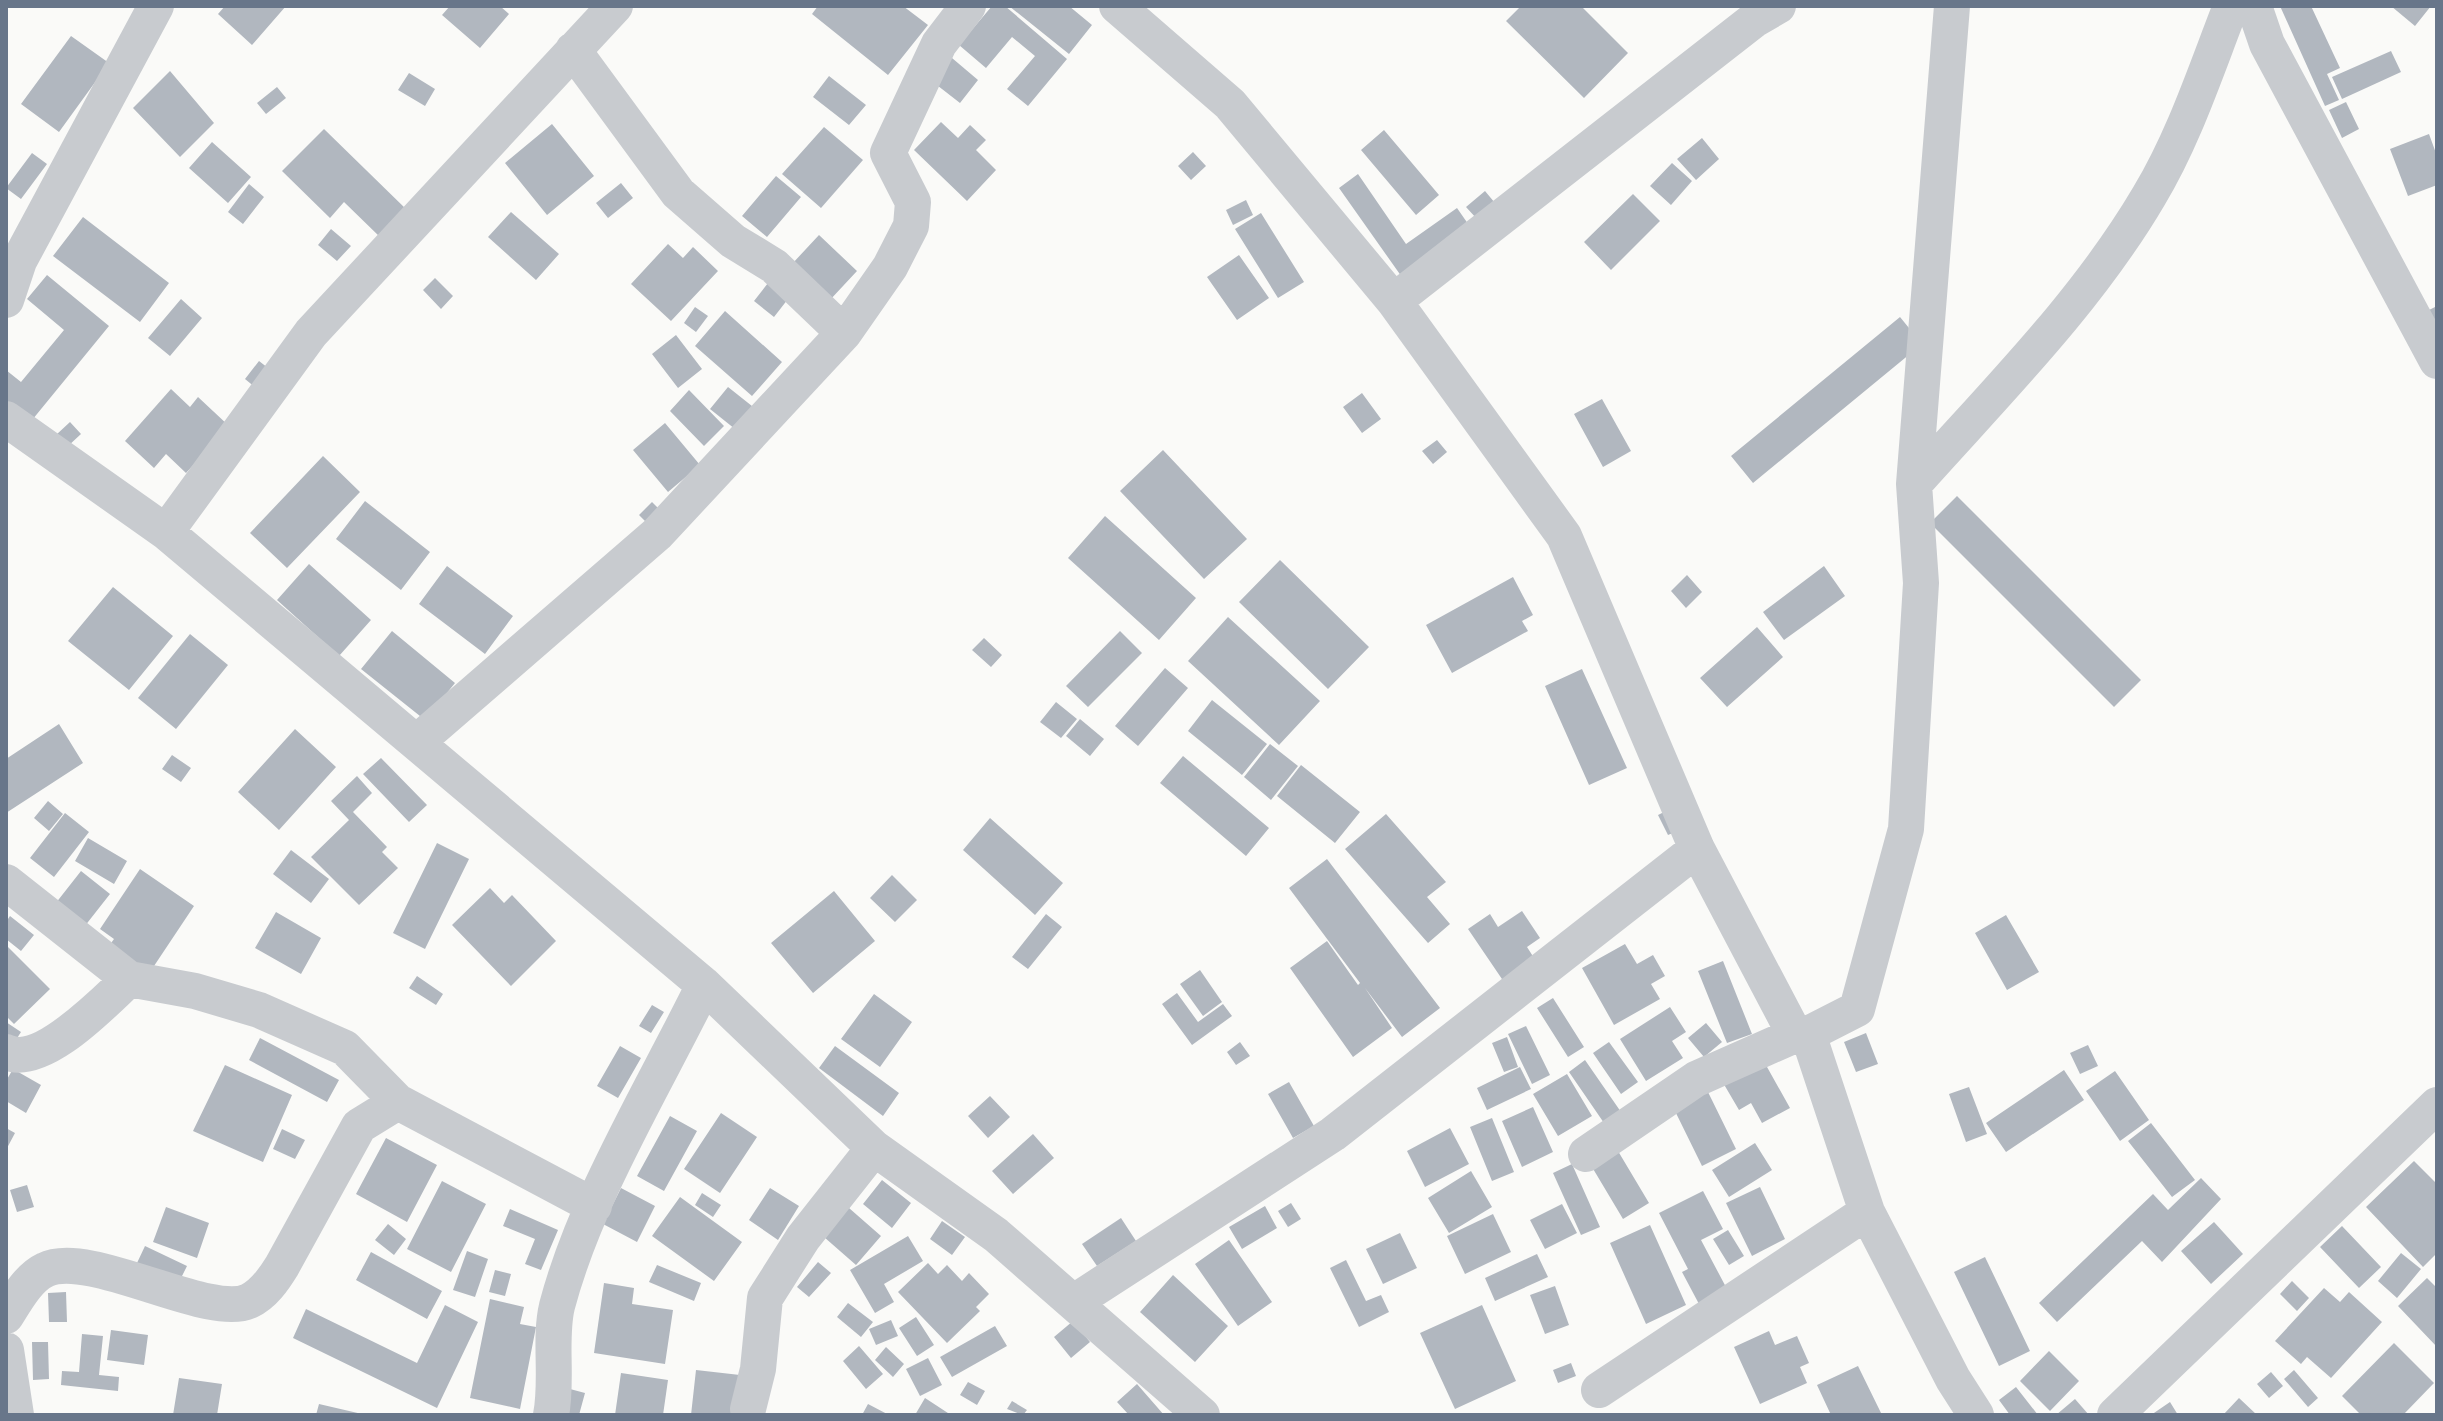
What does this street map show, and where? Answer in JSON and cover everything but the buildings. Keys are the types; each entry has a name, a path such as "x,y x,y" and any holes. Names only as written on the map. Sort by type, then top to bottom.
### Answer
{"street":[{"path":"6,300 12,256 156,6"},
{"path":"166,532 311,333 615,6"},
{"path":"417,742 657,534 844,333 890,267 911,226 913,202 888,153 939,44 968,6"},
{"path":"1117,6 1230,104 1394,301 1564,536 1697,849 1801,1034 1867,1212 1953,1379 1976,1415"},
{"path":"1394,301 1754,20 1778,6"},
{"path":"1586,1154 1696,1079 1857,1009 1906,829 1921,583 1914,484 1952,6"},
{"path":"1914,484 2091,283 2150,195 2193,105 2231,6"},
{"path":"2254,6 2267,44 2437,361"},
{"path":"573,50 678,193 733,241 774,266 844,333"},
{"path":"6,419 166,532 704,985 874,1148 996,1235 1202,1415"},
{"path":"1074,1302 1333,1134 1697,849"},
{"path":"6,882 129,979 195,991 259,1010 345,1048 398,1102 594,1206"},
{"path":"6,1052 12,1055 45,1047 68,1036 129,979"},
{"path":"551,1415 555,1392 556,1308 594,1206 704,985"},
{"path":"6,1316 23,1290 46,1269 82,1267 218,1303 248,1302 270,1285 282,1266 359,1126 398,1102"},
{"path":"2115,1415 2437,1105"},
{"path":"748,1409 758,1369 765,1298 803,1238 874,1148"},
{"path":"1599,1390 1867,1212"},
{"path":"6,1350 16,1415"}]}
